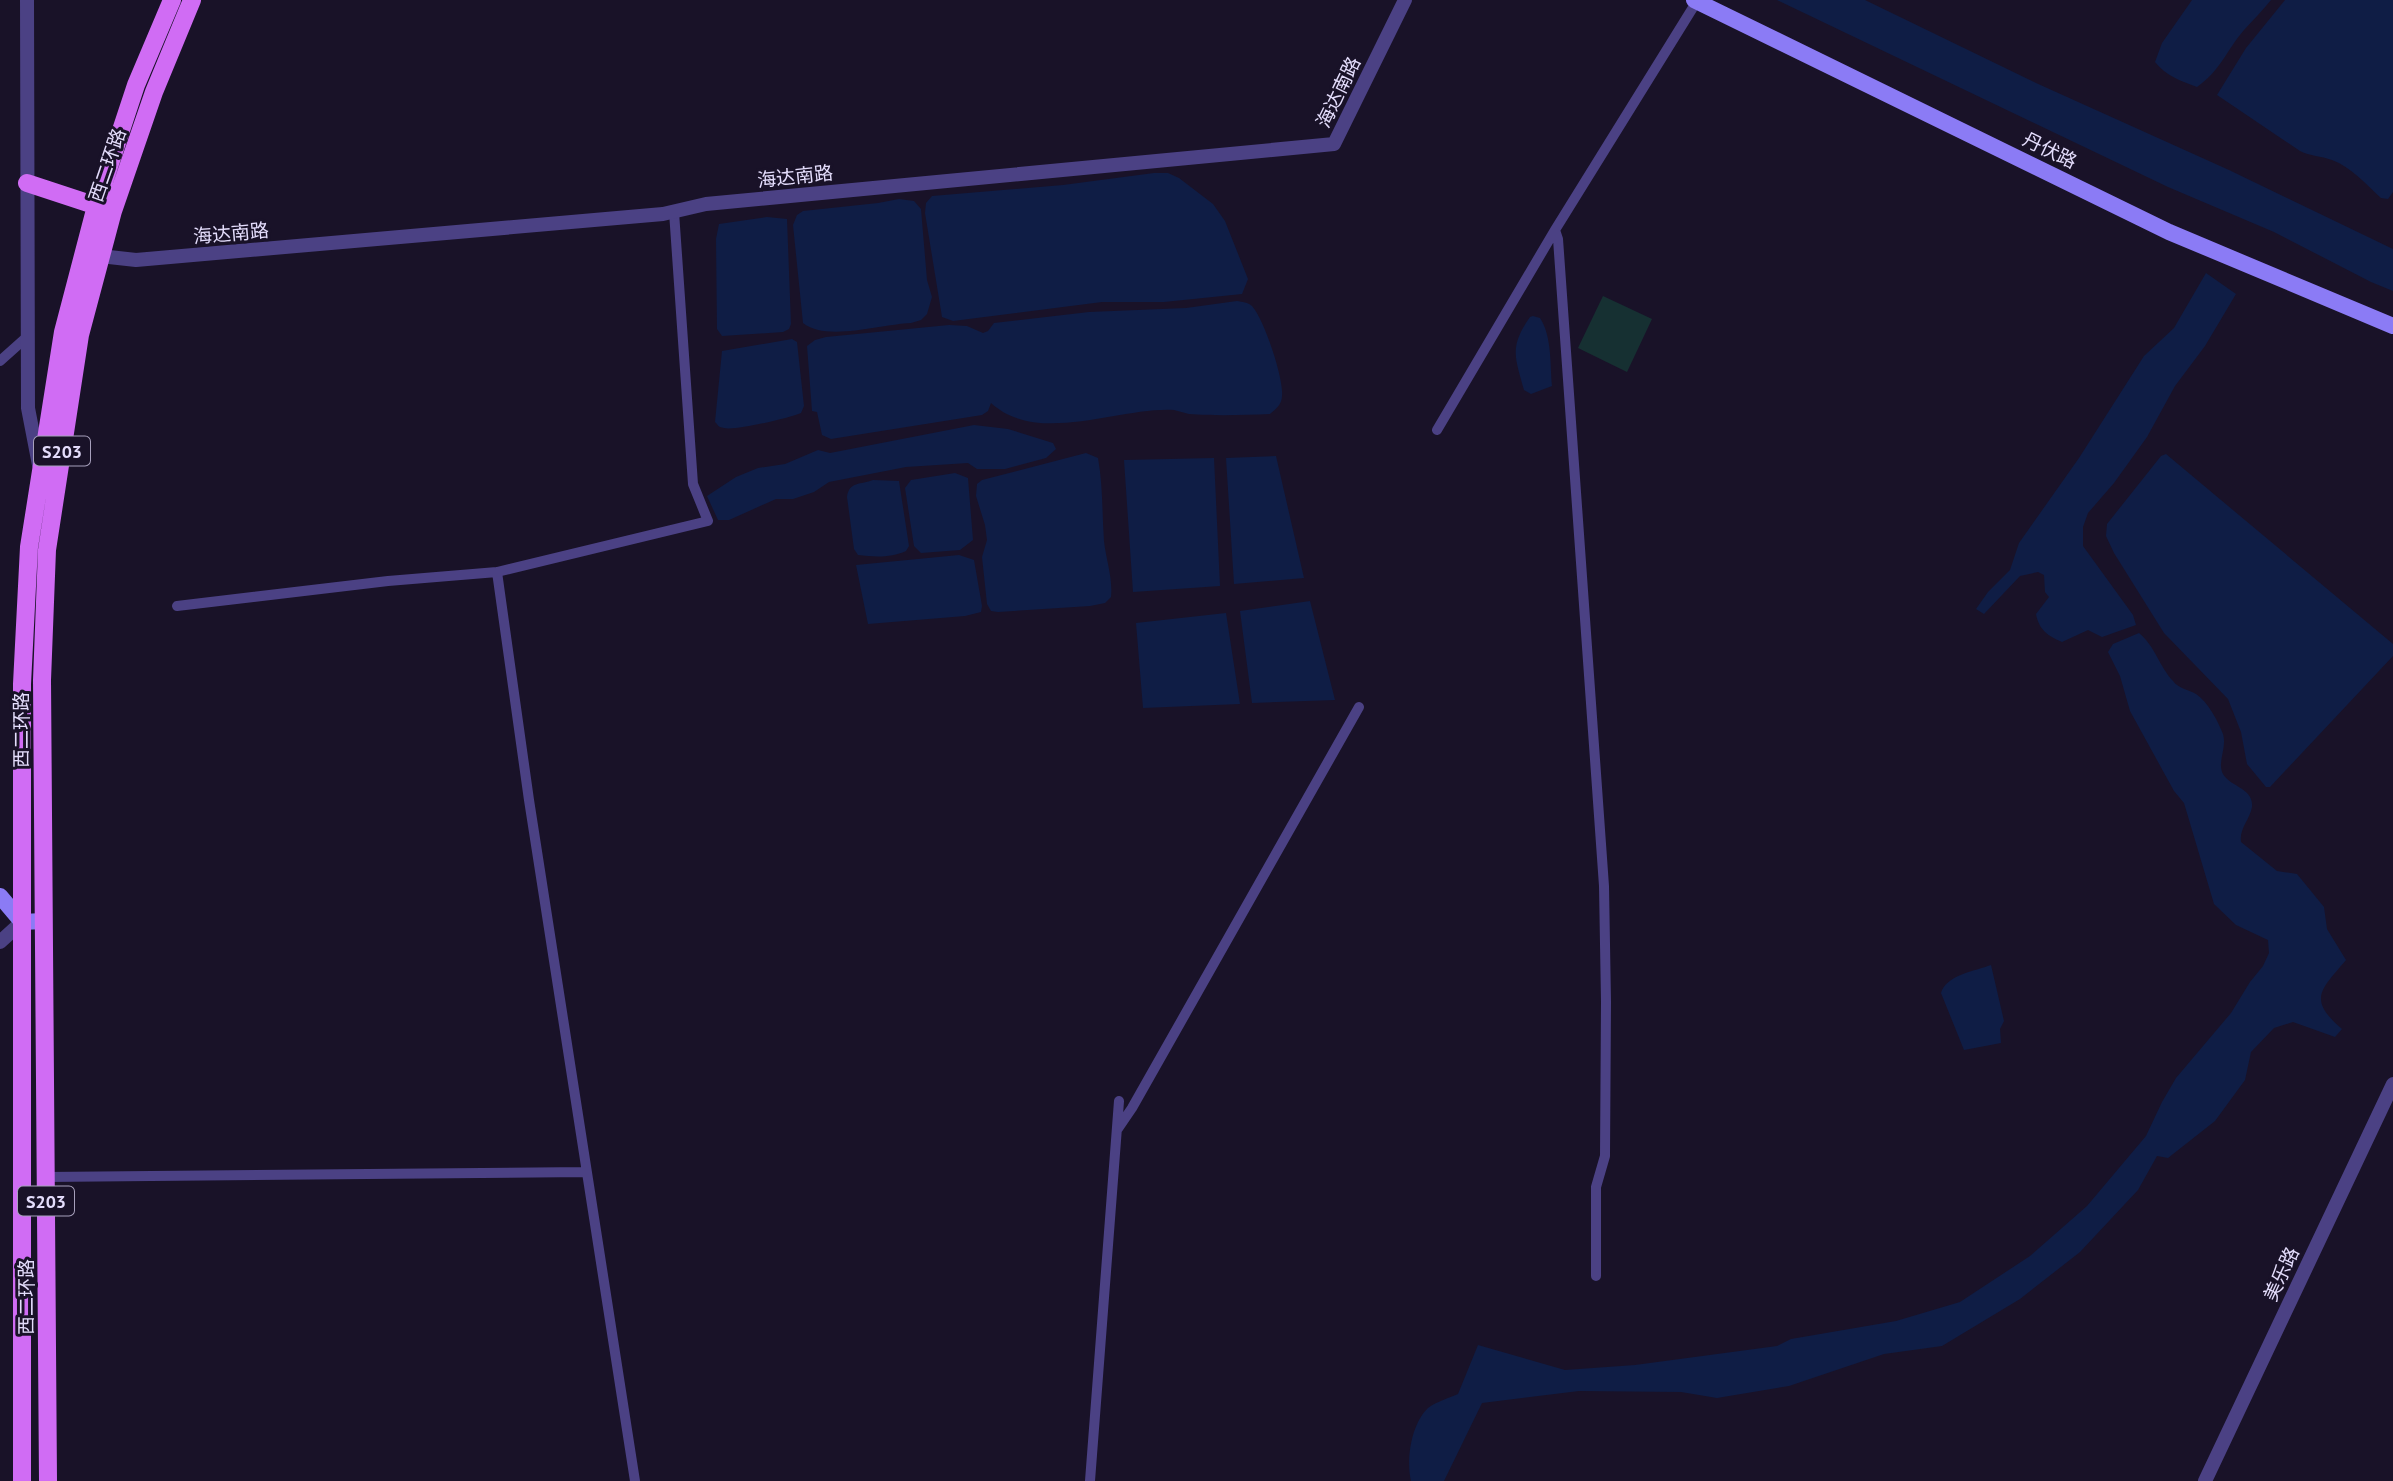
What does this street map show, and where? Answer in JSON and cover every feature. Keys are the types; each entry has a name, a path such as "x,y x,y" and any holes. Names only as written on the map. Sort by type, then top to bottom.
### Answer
{"main road":[{"name":"西二环路","path":"48,1481 42,680 47,550 80,335 100,256 105,209 136,85 172,0"},
{"name":"西二环路","path":"22,1481 22,684 29,547 63,332 105,209 192,0"},
{"name":"丹伏路","path":"1695,1 2169,232 2393,326"},
{"path":"27,183 105,209"},
{"path":"40,473 59,477"},
{"path":"0,896 22,922 43,921"},
{"path":"22,1179 46,1177"}],"street":[{"path":"27,0 29,408 40,473"},
{"name":"海达南路","path":"100,256 149,259 674,212 706,205 1334,144 1405,0"},
{"path":"1437,430 1695,1"},
{"path":"177,606 388,581 497,572 708,522 693,484 674,212"},
{"path":"1555,230 1560,266 1604,886 1605,1156 1596,1187 1596,1276"},
{"path":"0,361 28,336"},
{"path":"497,572 529,800 635,1481"},
{"path":"1117,1130 1359,707"},
{"path":"0,943 22,922"},
{"name":"美乐路","path":"2204,1481 2392,1088"},
{"path":"1090,1481 1119,1101"},
{"path":"46,1177 587,1172"}],"green space":[{"path":"1603,296 1652,319 1627,372 1578,348"}],"water":[{"path":"1777,0 1865,0 2036,83 2229,170 2393,249 2393,291 2274,232 2168,187"},
{"path":"2192,0 2271,0 2244,30 2218,67 2197,87 2169,74 2155,62 2162,43"},
{"path":"2285,0 2393,0 2393,192 2388,199 2381,198 2346,167 2300,151 2217,95 2246,48"},
{"path":"1168,173 1179,178 1213,204 1225,221 1248,279 1242,294 1164,302 1102,302 953,321 942,317 925,213 926,203 932,196 1063,185"},
{"path":"899,199 914,201 921,209 927,280 932,297 927,314 921,320 911,323 840,332 825,331 803,323 793,225 797,215 803,211"},
{"path":"767,217 787,219 791,324 789,329 783,332 722,336 717,329 716,239 719,224"},
{"path":"2206,273 2236,294 2205,346 2175,386 2147,437 2114,483 2088,513 2083,527 2083,546 2133,615 2136,625 2102,637 2088,630 2062,642 2052,637 2037,620 2036,614 2049,597 2045,592 2044,575 2038,572 2020,576 1984,614 1976,609 1988,592 2010,570 2019,543 2079,458 2144,356 2174,328"},
{"path":"1237,301 1250,305 1257,313 1277,363 1282,399 1270,414 1209,415 1174,410 1055,423 1032,422 1010,416 991,403 988,411 982,415 831,439 822,435 817,412 812,411 807,346 826,337 949,325 967,326 983,333 994,323 1089,312 1186,308"},
{"path":"1533,316 1540,318 1547,333 1552,386 1531,394 1524,390 1516,352 1523,327"},
{"path":"792,339 797,342 804,406 801,413 750,426 719,426 715,422 722,351"},
{"path":"974,425 1008,429 1053,443 1056,449 1046,458 1005,469 977,469 968,463 906,467 829,482 814,492 793,499 776,499 729,520 718,520 707,496 736,477 758,468 785,464 818,450 830,453"},
{"path":"1086,453 1098,458 1111,597 1105,603 1090,606 991,611 987,604 982,557 987,540 976,496 977,484 982,480"},
{"path":"2166,454 2393,644 2393,656 2270,787 2266,787 2247,764 2241,732 2228,699 2164,633 2106,536 2107,524 2161,456"},
{"path":"1276,456 1304,578 1234,584 1226,458"},
{"path":"1214,458 1220,586 1133,592 1124,460"},
{"path":"955,473 968,478 973,540 960,550 921,553 914,546 905,488 911,480"},
{"path":"873,480 899,481 909,546 906,551 876,556 858,555 854,549 848,492 856,484"},
{"path":"959,555 974,560 981,612 965,616 868,624 856,565"},
{"path":"1310,601 1335,700 1252,703 1240,611"},
{"path":"1226,613 1240,704 1143,708 1136,623"},
{"path":"2139,633 2173,681 2200,697 2218,723 2224,739 2222,772 2252,800 2241,842 2277,871 2297,874 2324,907 2327,929 2346,960 2325,987 2321,1002 2331,1019 2342,1029 2335,1037 2293,1022 2274,1028 2251,1052 2245,1080 2215,1121 2168,1158 2157,1156 2138,1190 2080,1252 2020,1299 1942,1346 1884,1354 1789,1386 1717,1398 1681,1392 1579,1391 1482,1403 1444,1481 1411,1481 1411,1443 1417,1423 1428,1408 1458,1394 1478,1345 1565,1370 1635,1365 1777,1346 1791,1339 1896,1321 1960,1302 2030,1256 2087,1206 2146,1136 2176,1078 2231,1013 2269,953 2268,940 2236,925 2214,904 2184,803 2174,791 2130,711 2120,676 2108,652 2113,644"},
{"path":"1991,965 2004,1021 2000,1029 2001,1043 1964,1050 1941,993 1955,978"}]}
